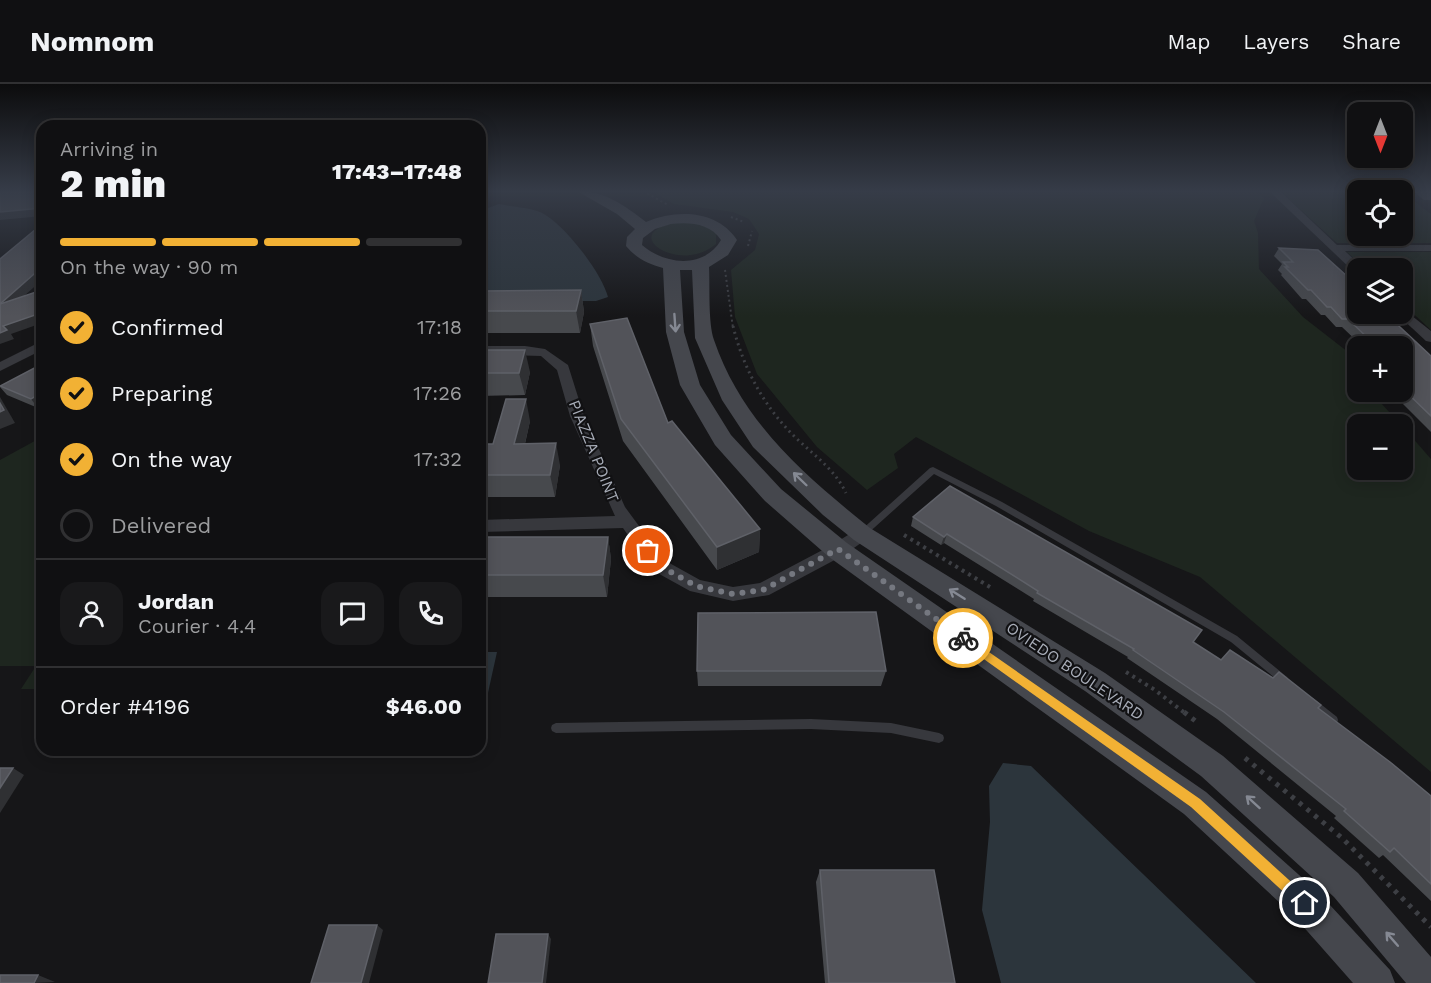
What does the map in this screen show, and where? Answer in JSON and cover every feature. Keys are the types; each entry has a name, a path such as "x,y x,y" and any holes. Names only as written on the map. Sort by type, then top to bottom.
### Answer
{"street":[{"path":"639,233 635,237 634,246 642,256 671,265 700,263 714,258 726,250 729,240 725,233"},
{"path":"1318,233 1347,260"},
{"path":"1334,248 1431,248"},
{"name":"OVIEDO BOULEVARD","path":"700,263 704,338 732,400 761,442 831,509 862,534 1095,682 1212,766 1346,885 1430,983"},
{"path":"671,265 675,332 690,385 730,448 773,495 838,549 1195,803 1305,903 1377,983"},
{"path":"1413,322 1431,338"},
{"path":"0,367 36,348"},
{"name":"PIAZZA POINT","path":"486,350 525,350 545,353 563,368 577,416 618,509 658,565 696,586 733,594 763,590 862,534"},
{"path":"486,526 627,522"}],"lane":[{"path":"862,534 933,470 999,504 1234,639 1297,690"},
{"path":"1306,698 1341,727"},
{"path":"556,728 811,724 891,728 939,738"}],"path":[{"path":"747,249 751,233"},
{"path":"728,264 724,278 730,323 746,368 789,431 843,485 850,502"}],"shaded area":[{"path":"486,233 566,233 590,262 604,287 608,297 596,301 486,301"},
{"path":"653,233 716,233 716,244 701,253 685,255 670,253 658,248 652,241"},
{"path":"758,233 1258,233 1259,269 1303,317 1347,351 1347,402 1380,402 1391,414 1347,414 1347,480 1413,480 1413,438 1431,459 1431,772 1200,577 1089,531 916,437 894,454 898,468 867,490 817,447 757,374 735,317 731,270 755,250"},
{"path":"1326,233 1347,233 1347,243 1337,243"},
{"path":"1413,233 1431,233 1431,243 1413,243"},
{"path":"1347,252 1431,252 1431,330 1413,313 1413,258 1353,258"},
{"path":"36,440 36,666 0,666 0,460"},
{"path":"486,652 497,652 486,702"},
{"path":"36,666 36,689 21,689"},
{"path":"1003,763 1031,766 1256,983 1001,983 982,910 990,822 989,786"}],"building":[{"path":"31,233 36,233 36,272 0,304 0,259"},
{"path":"1279,248 1318,250 1347,276 1347,319 1342,319 1331,307 1327,307 1285,267 1288,267 1283,262 1293,262"},
{"path":"581,290 576,311 486,311 486,291"},
{"path":"36,292 36,315 3,326 7,330 0,333 0,304"},
{"path":"627,318 668,423 672,421 760,529 717,547 621,419 590,324"},
{"path":"1353,324 1397,324 1410,336 1366,336"},
{"path":"1413,339 1431,356 1431,416 1413,399"},
{"path":"486,350 525,350 519,373 486,373"},
{"path":"36,367 36,396 31,399 0,386"},
{"path":"506,399 526,399 514,444 556,443 550,475 486,475 486,444 493,444"},
{"path":"950,486 1202,630 1193,642 1221,660 1230,650 1273,678 1279,672 1321,705 1318,708 1390,762 1431,796 1431,884 1394,848 1390,852 1344,811 1346,809 1224,712 1134,649 1037,593 1038,591 947,534 944,537 913,517"},
{"path":"486,537 608,537 603,575 486,575"},
{"path":"876,612 886,671 697,671 698,613"},
{"path":"0,768 13,768 0,788"},
{"path":"820,870 934,870 955,983 829,983"},
{"path":"329,925 377,925 361,983 311,983"},
{"path":"496,934 548,934 542,983 488,983"},
{"path":"0,975 38,975 34,983 0,983"}],"way so far":[{"path":"648,551 658,565 696,586 733,594 763,590 838,549 963,638"}],"route":[{"path":"963,638 1195,803 1305,903"}]}
